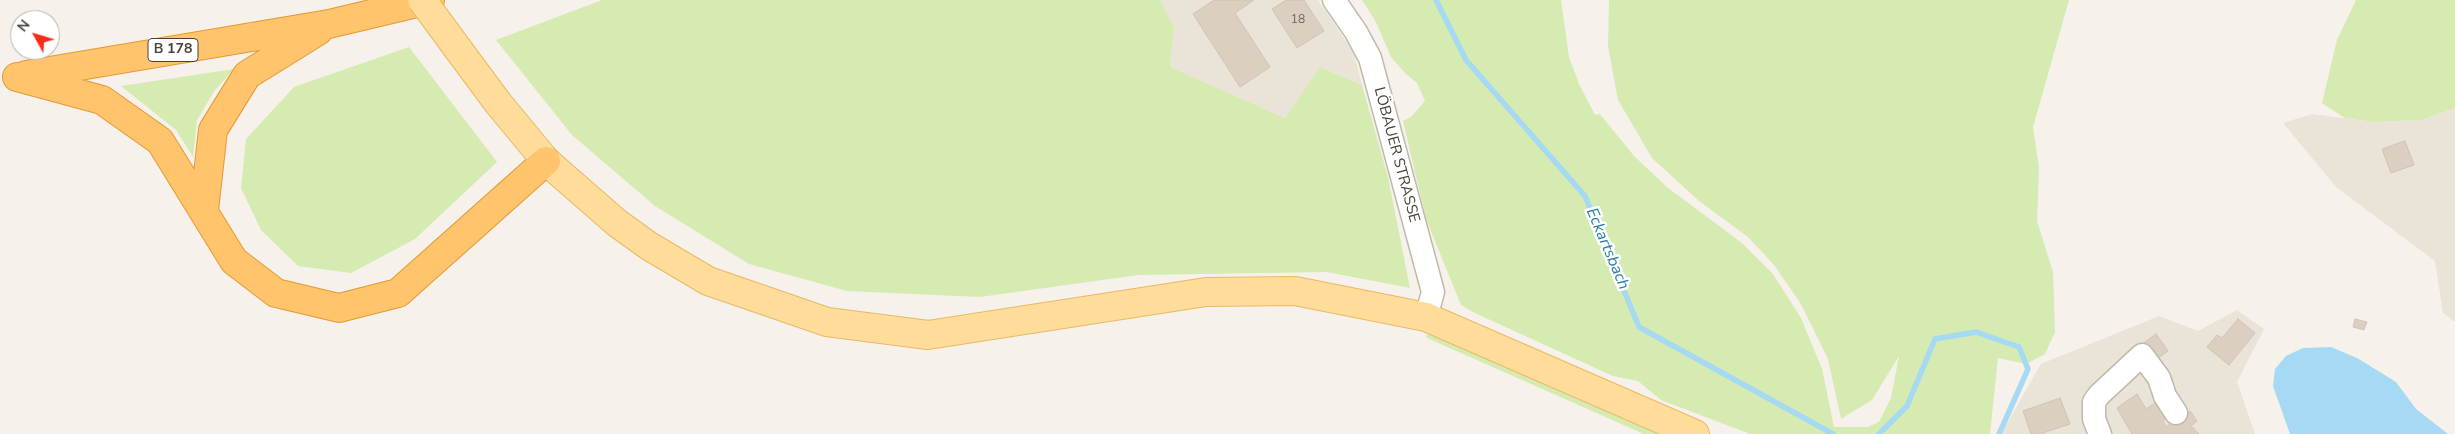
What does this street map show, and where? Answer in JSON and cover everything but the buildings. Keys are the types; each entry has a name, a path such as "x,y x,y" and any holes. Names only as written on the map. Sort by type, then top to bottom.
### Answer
{"highway":[{"name":"B 178","path":"9,78 329,24 430,0"},
{"path":"204,210 213,130 247,75 329,24"},
{"path":"9,78 102,100 160,142 234,261 276,293 339,308 398,293 546,161"}],"main road":[{"path":"422,0 498,103 546,161 617,223 649,246 708,282 827,322 928,335 1076,314 1206,292 1295,291 1434,320 1683,432"}],"street":[{"name":"LÖBAUER STRASSE","path":"1334,0 1356,32 1370,58 1434,292 1434,320"},
{"path":"2100,434 2094,419 2094,402 2099,395 2142,355 2160,378 2165,396 2176,413"}],"shaded area":[{"path":"1160,0 1318,0 1354,53 1362,85 1320,67 1285,118 1170,67 1174,28"},
{"path":"2455,108 2455,322 2443,313 2435,261 2336,187 2283,123 2312,114 2374,122 2421,120"},
{"path":"2237,310 2264,329 2237,382 2255,434 2001,434 2041,364 2159,316 2198,331"}],"green space":[{"path":"602,0 1160,0 1174,28 1170,67 1285,118 1320,67 1362,85 1388,177 1410,288 1327,272 1138,275 980,297 847,291 749,264 655,206 572,135 496,40"},
{"path":"1362,0 1561,0 1569,57 1579,84 1595,115 1600,114 1634,156 1668,188 1742,243 1773,274 1801,318 1822,369 1834,427 1868,427 1879,422 1891,398 1899,356 1872,400 1841,419 1828,359 1801,304 1774,265 1748,237 1699,201 1652,158 1618,100 1608,46 1609,0 2069,0 2033,127 2039,168 2037,221 2053,272 2055,332 2045,354 2026,364 1998,358 1990,434 1750,434 1661,400 1638,381 1613,376 1477,314 1461,305 1426,219 1403,121 1411,117 1425,101 1417,83 1391,57 1376,22"},
{"path":"2356,0 2455,0 2455,108 2421,120 2374,122 2345,118 2322,103 2337,40"},
{"path":"409,47 497,162 415,239 351,273 298,266 261,230 241,188 246,139 294,87"},
{"path":"234,69 215,90 197,120 193,157 176,130 121,86"},
{"path":"1432,334 1662,434 1644,434 1427,338 1426,335"}],"water":[{"path":"2331,347 2357,358 2396,382 2416,409 2448,434 2290,434 2273,386 2275,369 2286,356 2303,348"}],"waterway":[{"name":"Eckartsbach","path":"1436,0 1466,60 1585,196 1639,327 1833,434"},
{"name":"Eckartsbach","path":"1879,434 1907,406 1935,339 1976,332 2019,347 2028,369 1999,434"}]}
